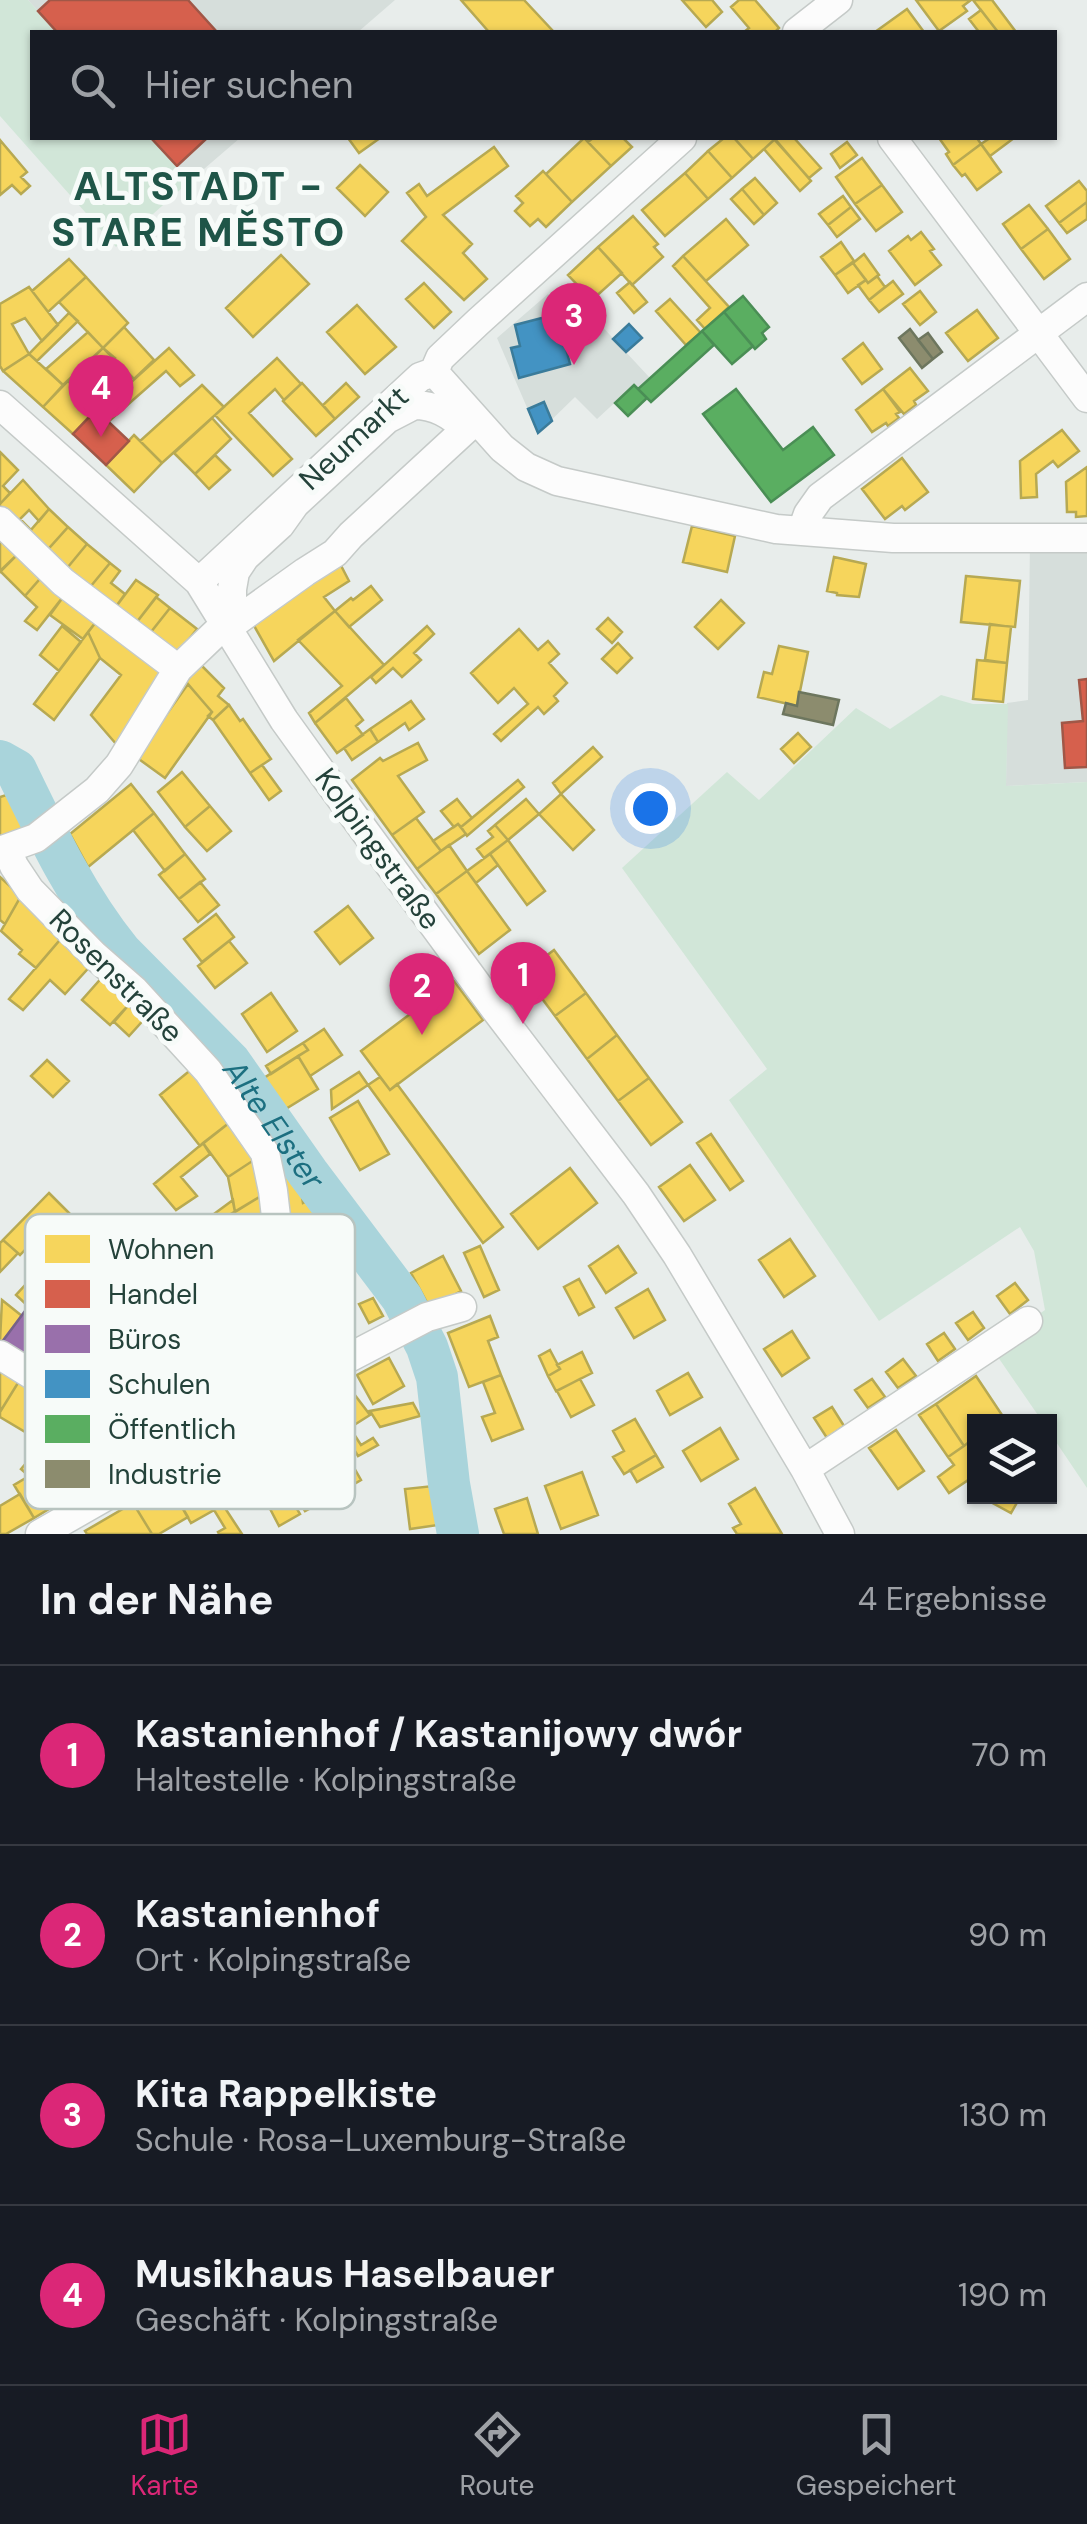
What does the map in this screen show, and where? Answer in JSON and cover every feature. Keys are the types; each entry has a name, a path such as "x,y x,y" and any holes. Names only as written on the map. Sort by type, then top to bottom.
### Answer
{"street":[{"path":"805,30 838,0"},
{"path":"434,372 440,358 478,322 680,140"},
{"path":"894,140 1087,398"},
{"path":"802,531 820,496 1087,297"},
{"name":"Neumarkt","path":"199,582 420,377 434,372 502,448 526,467 557,481 776,529 893,538 1087,538"},
{"name":"Kolpingstraße","path":"0,404 237,619 274,704 677,1255 840,1534"},
{"path":"4,850 36,838 97,790 119,765 178,670 237,619 335,554 466,428 428,405 414,405 387,419 303,496 280,525 245,557 235,572 232,604 237,619"},
{"path":"0,520 63,582 178,670"},
{"name":"Rosenstraße","path":"4,850 30,890 134,990 208,1071 264,1153 275,1214"},
{"path":"355,1356 427,1316 462,1307"},
{"path":"805,1469 1028,1321"},
{"path":"0,1355 25,1370"},
{"path":"40,1534 84,1509"}],"shaded area":[{"path":"28,0 395,0 360,30 55,30"},
{"path":"153,140 238,140 190,181"},
{"path":"548,294 571,319 584,307 650,378 638,389 634,385 597,419 575,397 538,433 497,338"},
{"path":"1087,539 1087,782 1006,786 1007,703 1028,700 1030,540"}],"green space":[{"path":"0,0 28,0 55,30 30,30 30,140 153,140 190,181 116,247 0,116"},
{"path":"941,695 973,704 1008,704 1006,786 1087,782 1087,1488 1057,1443 1057,1414 1037,1414 991,1347 1045,1310 1034,1251 1020,1227 879,1321 729,1100 767,1069 622,868 727,772 759,800 856,708 890,729"}],"building: Wohnen":[{"path":"461,0 524,0 552,30 487,30"},
{"path":"682,0 712,0 722,12 706,27"},
{"path":"739,0 755,0 779,28 746,30 749,28 731,7"},
{"path":"916,0 971,0 963,6 967,11 938,30"},
{"path":"973,0 992,0 1014,30 996,30"},
{"path":"907,9 923,30 878,30"},
{"path":"981,10 996,30 977,30 969,19"},
{"path":"0,140 27,172 21,177 30,186 21,194 12,185 0,195"},
{"path":"349,140 377,140 359,153"},
{"path":"582,140 611,166 572,202 546,174"},
{"path":"625,140 632,147 611,166 588,142"},
{"path":"722,140 736,140 753,159 732,178 708,151"},
{"path":"736,140 774,140 753,159"},
{"path":"775,140 796,140 821,168 809,178"},
{"path":"776,140 811,181 800,191 764,149"},
{"path":"940,140 978,140 981,144 953,165 946,154 949,152"},
{"path":"987,140 1011,140 990,156 981,144"},
{"path":"847,142 857,155 840,168 831,154"},
{"path":"981,144 1001,172 977,190 953,165"},
{"path":"494,147 508,166 443,215 472,244 463,253 487,279 464,300 402,241 426,217 407,193 419,184 427,196"},
{"path":"708,151 732,178 708,199 685,173"},
{"path":"862,158 882,185 855,204 836,177"},
{"path":"360,165 388,192 365,216 337,188"},
{"path":"543,171 572,202 546,227 538,219 530,226 515,211 523,203 516,196"},
{"path":"685,173 708,199 665,236 642,210"},
{"path":"755,178 777,203 764,215 742,189"},
{"path":"1079,181 1087,191 1087,202 1059,223 1046,206"},
{"path":"882,185 902,212 876,231 855,204"},
{"path":"742,189 764,215 754,224 731,199"},
{"path":"843,196 851,207 828,225 819,214"},
{"path":"1087,202 1087,219 1067,233 1059,223"},
{"path":"1029,205 1048,229 1021,249 1003,224"},
{"path":"851,207 860,219 837,237 828,225"},
{"path":"633,216 658,244 654,247 663,257 632,285 598,247"},
{"path":"726,219 748,245 706,281 683,256"},
{"path":"1048,229 1070,259 1044,279 1021,249"},
{"path":"921,232 941,265 915,285 889,251 908,236 911,240"},
{"path":"841,242 854,261 835,275 821,257"},
{"path":"598,247 622,273 592,300 568,275"},
{"path":"864,254 879,275 868,283 853,263"},
{"path":"281,255 309,284 253,337 226,308"},
{"path":"683,256 729,307 705,329 697,320 710,308 673,266"},
{"path":"69,259 86,277 48,312 32,291"},
{"path":"853,263 866,280 848,293 835,275"},
{"path":"877,276 885,287 869,300 858,285"},
{"path":"86,277 128,323 103,348 59,302"},
{"path":"893,281 903,294 879,312 869,300"},
{"path":"630,282 647,302 634,313 617,293"},
{"path":"424,283 451,312 434,328 406,299"},
{"path":"29,287 58,325 42,341 25,318 12,324 29,354 3,371 0,304"},
{"path":"920,291 936,312 920,325 903,304"},
{"path":"670,299 701,333 686,345 656,311"},
{"path":"357,305 396,347 365,374 327,332"},
{"path":"977,310 998,338 968,361 946,333"},
{"path":"69,313 78,321 37,361 29,354"},
{"path":"124,327 154,360 134,379 103,348"},
{"path":"88,332 103,348 63,385 46,369"},
{"path":"863,343 882,369 862,384 843,359"},
{"path":"103,348 115,358 80,392 68,381"},
{"path":"169,348 194,375 180,386 166,371 108,422 98,412"},
{"path":"29,354 63,385 43,407 3,371"},
{"path":"277,358 301,384 284,400 275,389 249,413 292,459 273,476 215,415"},
{"path":"910,368 928,391 904,414 883,389"},
{"path":"68,381 97,408 73,434 43,407"},
{"path":"302,383 335,419 316,436 283,401"},
{"path":"346,383 359,397 335,419 323,405"},
{"path":"202,385 224,407 162,463 140,441"},
{"path":"883,389 900,412 896,414 899,418 872,432 856,410"},
{"path":"212,418 231,439 195,474 174,453"},
{"path":"1062,430 1079,451 1058,467 1053,461 1036,474 1037,497 1021,498 1020,461"},
{"path":"134,435 162,463 134,492 106,465"},
{"path":"0,452 18,470 3,486 10,493 0,504"},
{"path":"215,455 230,470 209,489 195,474"},
{"path":"902,458 928,492 905,510 902,506 885,519 862,489"},
{"path":"1087,467 1087,516 1076,517 1076,512 1067,512 1066,482"},
{"path":"23,480 49,509 39,521 29,510 20,519 31,530 24,538 0,513 0,504"},
{"path":"49,509 68,527 43,555 24,538"},
{"path":"692,526 735,536 727,572 683,562"},
{"path":"68,527 87,544 63,573 43,555"},
{"path":"0,528 22,550 0,572"},
{"path":"87,544 110,563 86,592 63,573"},
{"path":"22,550 45,573 25,596 0,571"},
{"path":"335,554 349,581 324,597 335,611 274,661 248,615"},
{"path":"834,557 866,564 859,597 827,591"},
{"path":"110,563 120,571 111,583 125,594 112,612 86,592"},
{"path":"45,573 66,593 37,630 25,621 37,607 25,596"},
{"path":"966,576 1020,581 1015,627 961,622"},
{"path":"136,580 158,595 133,627 112,612"},
{"path":"371,586 382,600 349,627 335,611"},
{"path":"66,593 99,618 83,639 50,615"},
{"path":"156,597 170,608 147,637 133,627"},
{"path":"721,600 744,623 718,649 695,627"},
{"path":"170,608 197,629 175,657 147,637"},
{"path":"335,611 384,665 315,723 309,713 342,686 298,640"},
{"path":"99,618 168,670 117,745 91,715 121,675 100,658 88,632"},
{"path":"608,618 622,632 612,643 597,629"},
{"path":"990,624 1011,627 1007,663 985,660"},
{"path":"62,626 81,642 59,671 40,655"},
{"path":"427,626 434,634 414,653 421,660 402,677 393,668 376,683 371,677"},
{"path":"519,629 538,650 548,641 559,654 549,663 567,683 554,696 558,701 544,714 538,707 501,741 494,734 528,704 514,688 498,703 471,673"},
{"path":"88,632 100,658 54,720 34,704"},
{"path":"618,643 632,658 617,673 602,659"},
{"path":"779,646 808,652 797,706 758,697 764,672 772,674"},
{"path":"977,660 1007,663 1003,702 973,699"},
{"path":"199,663 224,688 218,696 229,705 213,720 208,716 212,712 186,682"},
{"path":"188,684 212,712 165,778 136,757"},
{"path":"346,698 363,720 356,726 363,735 337,753 315,723"},
{"path":"411,701 424,719 409,730 405,723 378,742 370,729"},
{"path":"229,705 271,759 250,773 213,720"},
{"path":"370,729 378,742 352,760 344,748"},
{"path":"798,733 811,747 794,763 781,749"},
{"path":"418,743 427,760 398,776 424,812 392,835 352,780 380,758 383,761"},
{"path":"593,747 602,757 561,794 553,783"},
{"path":"262,765 281,791 269,800 250,773"},
{"path":"182,772 210,806 185,827 158,792"},
{"path":"518,780 524,787 467,836 461,827"},
{"path":"131,784 154,813 88,867 70,834"},
{"path":"19,791 36,827 0,839 0,797"},
{"path":"561,794 594,830 573,850 539,814"},
{"path":"457,799 472,818 461,827 454,827 441,811"},
{"path":"526,799 539,814 508,840 495,825"},
{"path":"210,806 231,831 207,851 185,827"},
{"path":"154,813 185,854 165,871 133,830"},
{"path":"416,818 441,851 417,869 392,835"},
{"path":"458,824 466,834 441,851 433,841"},
{"path":"495,825 508,840 484,858 477,849 493,837 488,831"},
{"path":"508,840 545,891 527,905 490,854"},
{"path":"449,845 467,871 436,894 417,869"},
{"path":"185,854 205,879 179,899 159,875"},
{"path":"490,854 498,865 476,883 467,871"},
{"path":"467,871 510,930 479,954 436,894"},
{"path":"0,877 21,896 5,924 0,920"},
{"path":"200,882 219,905 198,922 179,899"},
{"path":"21,896 64,935 36,968 1,931"},
{"path":"348,906 373,938 340,964 315,932"},
{"path":"216,914 234,937 202,962 184,939"},
{"path":"64,935 93,963 65,994 50,980 23,1010 9,999"},
{"path":"229,941 247,963 215,988 198,966"},
{"path":"554,950 586,993 555,1016 523,973"},
{"path":"105,974 133,1000 110,1025 82,1000"},
{"path":"454,981 483,1020 390,1090 361,1051"},
{"path":"271,993 297,1031 267,1052 242,1014"},
{"path":"586,993 617,1035 587,1059 555,1016"},
{"path":"133,1000 148,1015 129,1036 114,1022"},
{"path":"324,1029 342,1055 310,1076 298,1056 308,1050 303,1043"},
{"path":"617,1035 649,1078 618,1101 587,1059"},
{"path":"303,1043 308,1050 271,1074 266,1066"},
{"path":"298,1056 318,1089 284,1110 264,1078"},
{"path":"47,1060 69,1081 53,1097 31,1076"},
{"path":"193,1068 234,1119 200,1146 160,1095"},
{"path":"359,1072 368,1085 332,1109 331,1090"},
{"path":"380,1077 390,1090 397,1084 503,1227 483,1243 368,1085"},
{"path":"649,1078 682,1122 651,1145 618,1101"},
{"path":"358,1101 389,1154 360,1170 330,1118"},
{"path":"234,1119 260,1156 228,1177 203,1143"},
{"path":"711,1134 743,1181 730,1190 697,1143"},
{"path":"203,1143 210,1154 181,1177 197,1196 176,1210 154,1184"},
{"path":"260,1156 266,1193 235,1212 228,1177"},
{"path":"690,1165 715,1200 684,1221 659,1187"},
{"path":"570,1168 597,1203 538,1249 511,1214"},
{"path":"298,1172 303,1203 316,1197 323,1212 284,1214 278,1175"},
{"path":"49,1193 70,1214 28,1214"},
{"path":"266,1193 268,1214 231,1214"},
{"path":"233,1200 232,1214 214,1214"},
{"path":"25,1218 25,1250 20,1255 3,1240"},
{"path":"790,1239 815,1276 784,1297 759,1260"},
{"path":"3,1240 18,1253 0,1272 0,1243"},
{"path":"480,1246 499,1290 484,1297 464,1253"},
{"path":"618,1246 636,1273 606,1293 589,1266"},
{"path":"443,1256 461,1291 430,1308 411,1273"},
{"path":"579,1279 594,1307 579,1315 564,1287"},
{"path":"1015,1283 1028,1300 1010,1314 997,1296"},
{"path":"25,1285 25,1303 16,1295"},
{"path":"648,1289 665,1320 634,1338 616,1308"},
{"path":"373,1298 383,1316 369,1323 359,1304"},
{"path":"2,1300 22,1316 2,1342 0,1341"},
{"path":"973,1312 984,1328 968,1340 956,1323"},
{"path":"490,1316 498,1337 488,1341 501,1375 469,1387 448,1333"},
{"path":"792,1331 809,1358 782,1376 764,1349"},
{"path":"944,1333 955,1349 938,1361 927,1344"},
{"path":"550,1350 560,1369 548,1376 539,1356"},
{"path":"582,1352 592,1373 556,1391 548,1376 560,1369 557,1365"},
{"path":"389,1358 404,1386 373,1404 357,1375"},
{"path":"903,1359 916,1376 898,1388 886,1372"},
{"path":"0,1365 21,1378 0,1412"},
{"path":"688,1373 702,1397 670,1415 657,1391"},
{"path":"501,1375 523,1429 492,1441 482,1417 495,1413 483,1382"},
{"path":"976,1376 1001,1414 967,1414 964,1446 936,1404"},
{"path":"21,1378 25,1380 25,1432 0,1417"},
{"path":"580,1379 594,1405 571,1417 557,1391"},
{"path":"872,1379 885,1397 868,1408 855,1390"},
{"path":"355,1395 370,1415 355,1424"},
{"path":"413,1403 420,1416 380,1427 370,1411"},
{"path":"936,1404 964,1446 948,1457 919,1415"},
{"path":"832,1407 844,1426 827,1438 814,1418"},
{"path":"635,1419 656,1455 624,1474 613,1457 624,1451 613,1431"},
{"path":"720,1428 738,1459 701,1481 683,1451"},
{"path":"896,1430 924,1471 898,1489 869,1448"},
{"path":"355,1436 361,1445 373,1438 378,1445 358,1456"},
{"path":"967,1444 967,1481 949,1493 938,1477 954,1465 948,1457"},
{"path":"656,1455 663,1467 637,1482 630,1470"},
{"path":"582,1472 598,1515 561,1529 545,1486"},
{"path":"25,1478 25,1503 14,1485"},
{"path":"433,1486 438,1525 410,1529 405,1489"},
{"path":"755,1488 782,1534 737,1534 733,1528 741,1524 729,1504"},
{"path":"20,1494 25,1509 34,1518 0,1534 0,1506"},
{"path":"527,1498 538,1534 504,1534 495,1509"},
{"path":"994,1504 1016,1504 1011,1513"},
{"path":"29,1509 49,1509 34,1518"},
{"path":"123,1509 137,1509 152,1534 87,1534 85,1531"},
{"path":"137,1509 183,1509 188,1517 152,1534"},
{"path":"183,1509 216,1509 191,1523"},
{"path":"226,1509 242,1534 219,1534 225,1528 214,1510"},
{"path":"270,1509 297,1509 300,1514 279,1526"}],"building: Handel":[{"path":"50,0 188,0 215,30 55,30 38,11"},
{"path":"153,140 205,140 177,166"},
{"path":"96,410 129,441 106,465 73,434"},
{"path":"1087,679 1087,767 1065,768 1062,723 1083,721 1079,680"}],"building: Büros":[{"path":"25,1311 25,1356 2,1342"}],"building: Schulen":[{"path":"557,314 570,364 519,378 511,348 520,346 515,325"},
{"path":"629,324 642,338 626,352 613,339"},
{"path":"544,402 552,421 538,433 528,409"}],"building: Öffentlich":[{"path":"743,296 769,327 762,333 766,339 755,349 724,312"},
{"path":"724,312 753,346 732,364 702,331"},
{"path":"702,331 714,345 651,402 638,389"},
{"path":"634,385 647,398 628,416 615,403"},
{"path":"736,389 783,450 813,427 834,455 771,502 703,414"}],"building: Industrie":[{"path":"910,329 933,359 922,368 899,338"},
{"path":"928,333 942,352 933,359 918,340"},
{"path":"799,692 839,700 833,725 783,714 786,703 797,706"}],"waterway":[{"name":"Alte Elster","path":"0,761 16,770 63,864 105,931 230,1062 339,1214"},
{"name":"Alte Elster","path":"355,1236 402,1298 427,1347 437,1377 458,1534"}],"place":[{"name":"Kita Rappelkiste","path":"574,365"},
{"name":"Musikhaus Haselbauer","path":"101,437"},
{"name":"Kastanienhof / Kastanijowy dwór","path":"523,1024"},
{"name":"Kastanienhof","path":"422,1035"}],"district":[{"name":"ALTSTADT - STARE MĚSTO","path":"199,209"}]}
